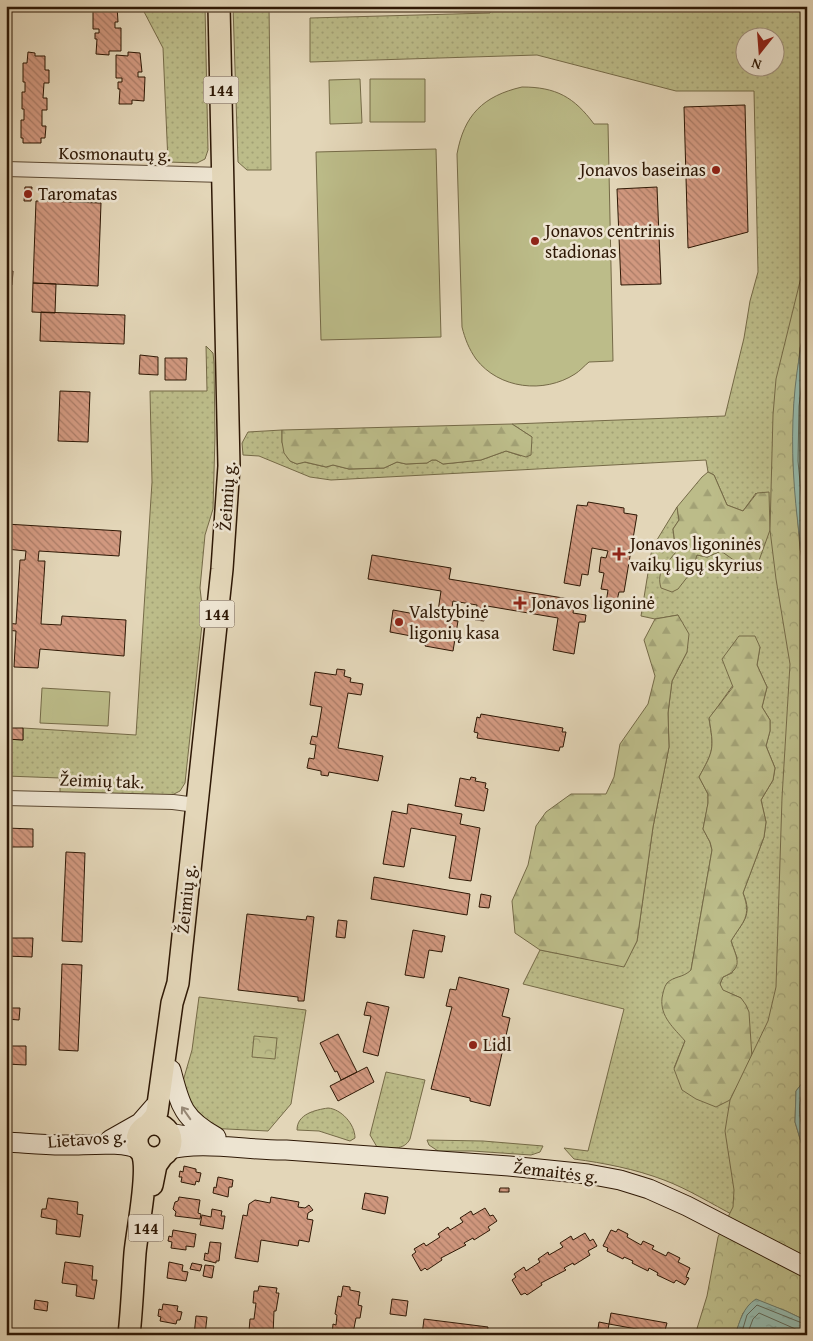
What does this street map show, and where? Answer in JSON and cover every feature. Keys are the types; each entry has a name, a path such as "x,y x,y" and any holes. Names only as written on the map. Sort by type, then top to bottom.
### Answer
{"main road":[{"name":"Žeimių g.","path":"128,1335 145,1164 165,1117 179,1004 178,983 222,569 230,466 219,6"},
{"name":"Žeimių g.","path":"132,1304 143,1253 154,1172 158,1160 154,1141 155,1118 172,1004 178,983"},
{"path":"171,1070 178,1098 185,1113 194,1124 221,1140"},
{"path":"143,1186 135,1160 124,1150 110,1142 147,1117 159,1098"},
{"name":"Žemaitės g.","path":"154,1141 180,1136 263,1144 286,1150"},
{"name":"Lietavos g.","path":"6,1142 33,1143 59,1140 154,1141"},
{"name":"Žemaitės g.","path":"154,1141 181,1147 210,1146 266,1151 286,1150 509,1166 588,1174 620,1180 649,1189 687,1206 807,1268"}],"street":[{"name":"Kosmonautų g.","path":"6,170 223,175"},
{"name":"Žeimių tak.","path":"6,798 173,802 196,805"}],"green space":[{"path":"141,6 205,6 208,150 205,159 197,163 168,162 163,48"},
{"path":"233,6 269,6 271,170 247,170 238,162"},
{"path":"513,6 807,6 807,322 795,387 793,454 797,520 807,585 807,1077 796,1091 795,1122 807,1162 735,1216 682,1188 653,1176 597,1162 574,1159 564,1148 588,1151 624,1009 523,984 540,950 624,966 637,941 653,827 669,747 668,713 672,681 687,652 678,615 655,619 641,616 652,548 677,507 679,520 673,529 676,552 660,572 692,571 697,555 707,557 721,551 743,567 757,566 760,556 756,493 743,511 727,505 714,475 708,472 706,460 331,480 310,477 259,456 243,455 242,443 248,432 282,430 282,442 290,461 297,464 304,462 326,467 333,465 349,469 384,468 397,462 406,464 427,463 432,460 443,464 481,460 506,451 521,456 532,437 512,424 725,416 758,272 754,91 676,91 537,55 310,62 310,18 490,13 491,10 513,8","holes":["760,647 757,665 767,687 762,707 770,720 770,731 766,746 775,768 773,780 761,800 766,822 764,837 743,893 747,913 731,941 737,958 732,973 723,977 720,984 722,990 741,998 674,1068 685,1041 673,979 686,975 691,970 712,850 703,829 708,794 699,777 712,749 709,719"]},
{"path":"360,79 362,123 330,124 329,80"},
{"path":"370,79 425,79 425,122 370,122"},
{"name":"Jonavos centrinis stadionas","path":"522,87 545,89 563,95 579,107 594,124 608,124 613,361 589,362 577,373 563,380 536,386 509,382 497,377 486,369 471,351 462,327 457,154 460,140 470,118 477,109 496,96"},
{"path":"436,149 441,337 321,340 316,152"},
{"path":"807,253 807,322 800,348 794,405 793,461 800,549 807,585 807,1077 796,1091 795,1122 807,1162 807,1321 756,1300 743,1313 735,1335 695,1335 707,1296 718,1237 733,1207 734,1190 725,1131 730,1100 768,1021 776,987 782,798 790,664 770,530 773,415 776,379"},
{"path":"206,346 213,353 214,363 213,509 205,535 200,588 203,615 185,783 180,791 172,795 60,793 60,778 6,776 6,739 23,740 23,728 136,735 152,482 150,391 207,391"},
{"path":"512,424 532,437 531,455 526,457 506,451 481,460 443,464 436,460 427,463 406,464 397,462 384,468 349,469 333,465 326,467 305,462 297,464 290,461 284,453 282,442 282,430"},
{"path":"708,472 714,475 727,505 743,511 757,493 769,492 770,530 757,566 749,571 721,551 707,557 697,555 692,571 678,589 672,592 661,588 660,577 663,568 676,552 673,529 679,520 677,507"},
{"path":"678,615 689,634 687,652 672,681 668,713 669,747 653,827 637,941 624,967 540,950 515,933 512,901 528,865 536,826 546,812 571,794 606,794 614,777 620,744 648,704 655,676 644,640 655,619"},
{"path":"739,636 755,636 760,647 757,665 767,687 762,707 770,720 770,731 766,746 775,768 773,780 761,800 766,822 764,837 743,893 747,908 745,919 731,941 737,958 736,966 730,974 723,977 720,984 723,990 741,998 746,1005 749,1012 752,1058 730,1100 716,1107 696,1099 682,1090 674,1069 685,1041 665,1017 662,998 667,983 691,970 712,850 703,829 708,794 699,777 712,749 709,718 733,687 722,659"},
{"path":"42,688 110,692 108,726 40,723"},
{"path":"199,997 306,1010 291,1104 268,1131 206,1128 181,1088 192,1050"},
{"path":"254,1036 277,1038 275,1059 252,1057"},
{"path":"386,1072 425,1080 410,1139 404,1145 396,1148 377,1147 370,1135"},
{"path":"328,1108 338,1111 346,1118 353,1128 355,1138 350,1141 319,1131 297,1130 303,1117 312,1112"},
{"path":"427,1140 483,1141 543,1146 540,1152 531,1155 438,1151 429,1145"}],"water":[{"path":"807,322 807,585 794,487 793,420 795,387"},
{"path":"807,1077 807,1162 795,1122 796,1091"},
{"path":"756,1299 807,1321 807,1335 735,1335 745,1310"}],"building":[{"path":"93,6 117,6 118,22 115,22 115,28 121,28 121,51 109,51 109,55 96,54 97,39 95,39 95,33 99,33 99,29 93,29"},
{"path":"28,52 35,53 35,56 45,56 45,70 49,70 49,83 44,83 43,98 47,98 47,110 42,110 42,126 46,126 45,138 41,138 41,143 23,143 23,138 21,138 21,120 24,120 22,92 25,92 23,63 27,63"},
{"path":"128,52 140,53 142,72 138,72 138,77 145,77 144,101 132,100 132,104 119,104 120,89 118,89 118,82 122,82 122,78 116,78 116,55 128,56"},
{"name":"Jonavos baseinas","path":"745,105 748,232 688,248 684,107"},
{"name":"Taromatas","path":"25,187 32,187 31,201 24,201"},
{"path":"657,187 661,284 621,285 617,189"},
{"path":"36,201 101,203 98,286 33,283"},
{"path":"6,271 13,271 12,285 6,285"},
{"path":"33,283 56,284 55,313 32,312"},
{"path":"41,312 125,315 124,344 40,341"},
{"path":"140,355 158,357 158,375 139,374"},
{"path":"165,358 187,358 186,380 165,380"},
{"path":"60,391 90,392 88,442 58,441"},
{"name":"Jonavos ligoninės vaikų ligų skyrius","path":"588,502 624,508 624,513 637,515 624,592 619,592 616,605 606,603 608,590 601,589 604,573 599,572 601,557 606,558 608,551 592,548 588,575 582,574 580,586 564,583 577,505 587,506"},
{"path":"6,524 121,531 119,556 39,551 38,561 45,561 41,624 61,625 62,616 126,620 124,656 40,649 38,668 14,667 16,631 6,630 6,623 16,624 20,560 25,560 26,551 6,549"},
{"name":"Jonavos ligoninė","path":"372,555 451,568 449,579 575,600 573,613 586,615 585,622 579,622 574,654 553,650 558,618 487,606 484,621 475,620 477,605 453,601 450,620 458,621 453,651 425,646 427,637 422,636 422,638 390,632 393,610 437,618 441,591 368,579"},
{"path":"337,669 345,670 344,676 351,678 350,682 363,684 361,695 348,693 338,748 383,756 378,781 329,772 328,776 321,775 321,771 307,768 309,758 314,759 316,745 310,744 312,736 317,737 322,707 310,705 315,672 336,675"},
{"path":"481,714 563,728 562,732 566,732 563,747 560,747 559,751 477,738 478,733 474,732 477,717 480,718"},
{"path":"6,728 23,728 23,740 6,739"},
{"path":"471,777 476,778 475,781 486,783 485,788 488,789 484,811 455,806 460,778 470,780"},
{"path":"408,804 462,814 460,824 480,828 471,881 449,878 456,836 411,828 404,867 383,864 392,811 407,814"},
{"path":"6,828 33,829 33,847 6,847"},
{"path":"66,852 85,853 82,942 62,941"},
{"path":"374,877 470,894 467,915 371,899"},
{"path":"481,894 491,896 489,908 479,907"},
{"path":"247,914 306,920 307,916 314,917 304,1001 298,1001 298,997 238,990"},
{"path":"338,920 347,921 345,938 336,937"},
{"path":"413,930 445,936 442,952 429,950 424,978 405,975"},
{"path":"6,938 33,938 32,957 6,956"},
{"path":"62,964 82,965 78,1051 59,1050"},
{"name":"Lidl","path":"459,977 509,989 502,1016 510,1018 490,1106 470,1101 470,1098 431,1089 452,1007 446,1006 450,989 456,990"},
{"path":"367,1002 389,1007 378,1056 363,1052 371,1016 364,1015"},
{"path":"6,1008 20,1008 19,1020 6,1019"},
{"path":"338,1034 357,1072 341,1080 320,1043"},
{"path":"6,1046 26,1046 26,1065 6,1064"},
{"path":"367,1067 374,1082 338,1101 330,1086"},
{"path":"184,1166 196,1169 196,1172 201,1173 199,1182 196,1181 195,1185 181,1182 182,1177 179,1177 180,1171 183,1172"},
{"path":"218,1177 233,1180 232,1187 229,1187 228,1197 213,1193"},
{"path":"500,1188 509,1188 509,1192 499,1192"},
{"path":"365,1193 388,1197 385,1214 362,1209"},
{"path":"179,1197 200,1200 198,1213 201,1214 200,1219 175,1216 176,1212 173,1209"},
{"path":"271,1197 299,1202 298,1207 305,1208 309,1205 313,1210 308,1213 307,1219 313,1220 309,1242 299,1240 298,1246 261,1240 258,1262 235,1258 243,1215 247,1216 249,1204 255,1200 270,1203"},
{"path":"48,1198 78,1202 77,1214 83,1215 80,1237 56,1234 57,1220 41,1217 42,1209 46,1209"},
{"path":"485,1208 490,1216 493,1215 497,1221 488,1227 490,1230 474,1240 473,1238 464,1243 466,1245 441,1258 442,1260 427,1270 425,1268 421,1271 412,1255 416,1252 414,1249 424,1243 426,1246 440,1237 438,1234 448,1227 450,1230 463,1222 460,1218 471,1211 473,1215"},
{"path":"212,1209 222,1211 221,1216 225,1216 223,1229 200,1225 202,1215 211,1217"},
{"path":"618,1229 628,1234 627,1237 641,1245 643,1241 654,1246 652,1249 666,1256 668,1252 680,1258 678,1262 690,1268 686,1277 689,1278 685,1285 676,1280 674,1283 657,1275 658,1273 649,1268 648,1271 632,1263 633,1261 624,1257 623,1259 607,1251 608,1248 603,1246 611,1230 616,1232"},
{"path":"173,1230 196,1234 194,1247 186,1246 186,1250 171,1248 172,1242 168,1241 169,1236 172,1237"},
{"path":"585,1233 590,1241 593,1239 597,1246 588,1251 590,1255 574,1265 573,1263 564,1268 566,1270 541,1283 542,1285 527,1295 525,1293 521,1295 512,1280 516,1277 514,1274 524,1267 526,1271 540,1262 538,1259 548,1252 549,1255 563,1247 560,1243 571,1236 573,1240"},
{"path":"210,1242 221,1243 219,1261 216,1261 216,1263 204,1260 205,1253 208,1254"},
{"path":"65,1262 93,1266 92,1280 97,1280 94,1299 76,1296 77,1285 62,1283"},
{"path":"169,1262 183,1265 182,1271 188,1272 186,1281 167,1278"},
{"path":"192,1263 202,1265 200,1271 190,1269"},
{"path":"205,1265 214,1266 212,1278 203,1276"},
{"path":"259,1286 277,1288 276,1293 279,1293 276,1311 274,1311 273,1335 252,1335 252,1331 249,1331 250,1319 254,1319 256,1303 253,1303 254,1291 258,1291"},
{"path":"343,1286 360,1292 358,1305 362,1306 360,1318 356,1318 353,1333 357,1335 332,1335 333,1324 336,1325 337,1315 335,1314 338,1296 341,1297"},
{"path":"392,1299 408,1301 406,1316 390,1314"},
{"path":"35,1300 48,1302 47,1311 34,1309"},
{"path":"163,1304 178,1306 177,1311 182,1312 180,1320 177,1320 176,1324 160,1321 161,1317 158,1316 159,1309 162,1310"},
{"path":"611,1313 667,1323 664,1334 609,1324"},
{"path":"196,1316 207,1317 205,1335 194,1335"},
{"path":"424,1319 488,1327 487,1335 422,1335"},
{"path":"599,1322 609,1324 607,1335 597,1335"}],"place":[{"name":"Jonavos baseinas","path":"716,170"},
{"name":"Taromatas","path":"28,194"},
{"name":"Jonavos centrinis stadionas","path":"535,241"},
{"name":"Jonavos ligoninės vaikų ligų skyrius","path":"619,554"},
{"name":"Jonavos ligoninė","path":"520,603"},
{"name":"Valstybinė ligonių kasa","path":"399,622"},
{"name":"Lidl","path":"473,1045"}]}
